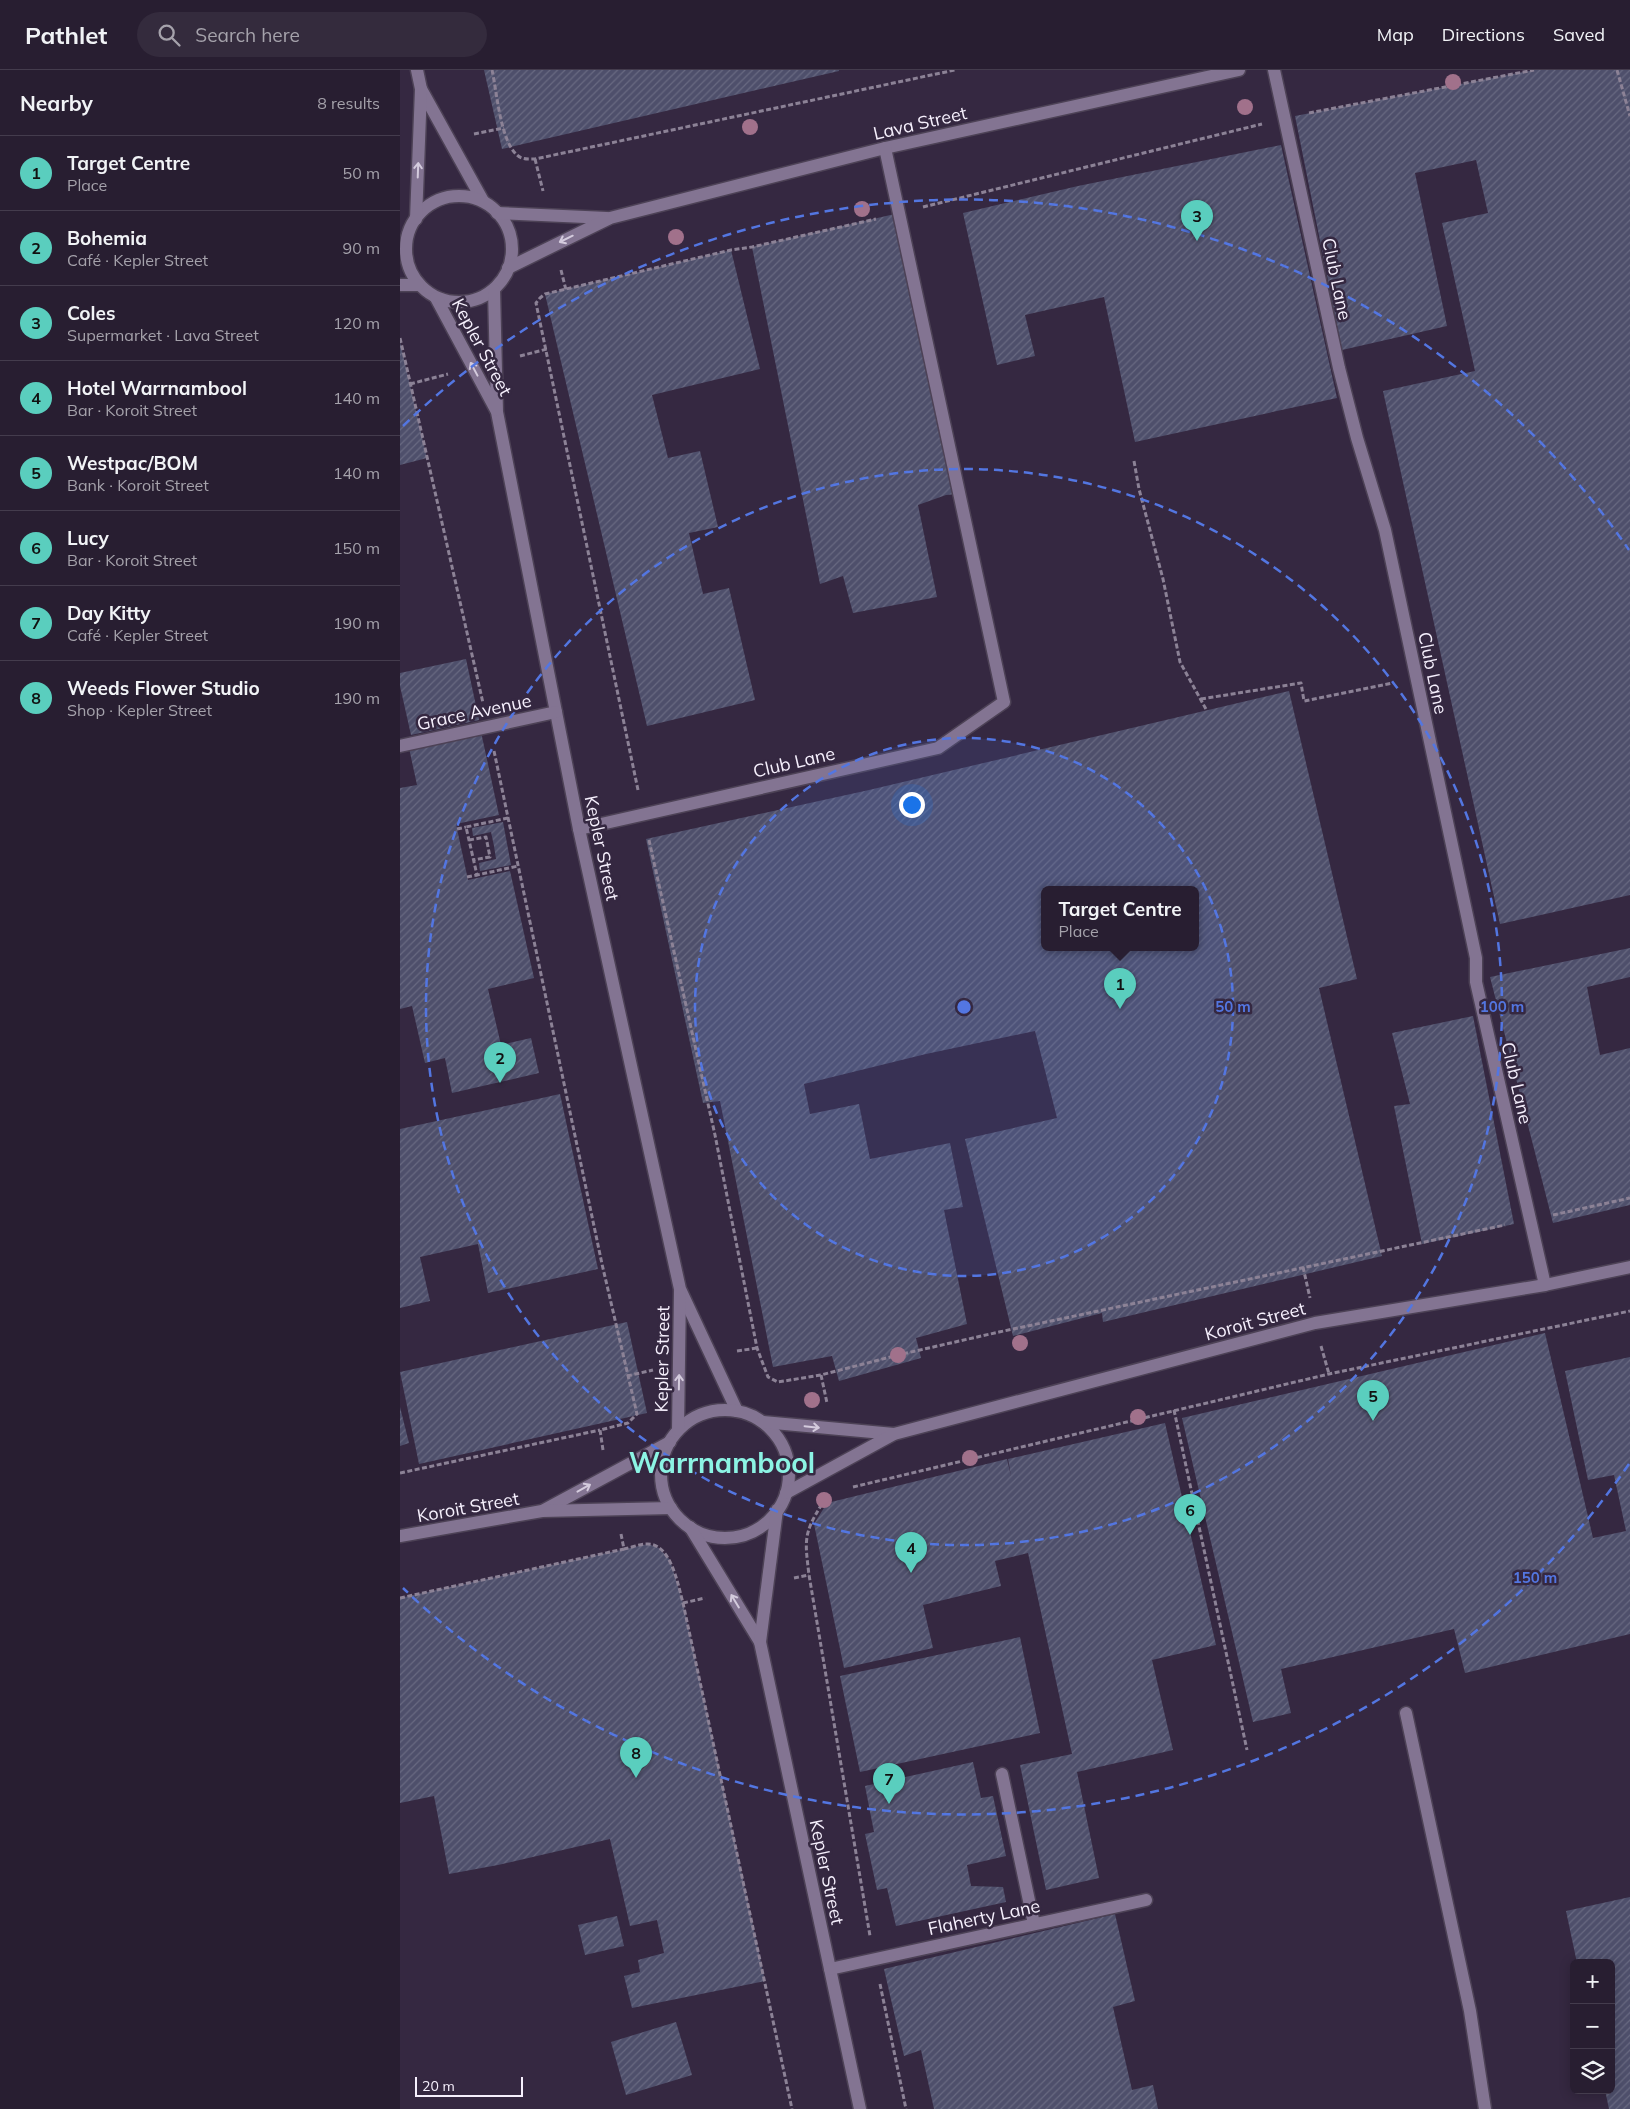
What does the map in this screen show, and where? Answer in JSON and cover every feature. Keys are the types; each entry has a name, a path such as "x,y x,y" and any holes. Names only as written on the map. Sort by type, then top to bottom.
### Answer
{"street":[{"path":"416,219 421,89 417,70"},
{"name":"Lava Street","path":"508,268 610,218 885,148 1240,70"},
{"name":"Club Lane","path":"1274,70 1339,368 1384,530 1476,958 1476,982 1545,1285"},
{"path":"421,89 483,201 503,220 510,236 512,257 508,268 494,290 474,301 460,303 436,298 418,285 409,270 404,237 416,219 430,204 444,198 457,196 483,201"},
{"name":"Club Lane","path":"579,829 938,748 1004,702 885,148"},
{"name":"Lava Street","path":"497,213 610,218"},
{"path":"400,285 418,285"},
{"name":"Kepler Street","path":"494,290 497,412 579,829 680,1289 737,1411"},
{"name":"Kepler Street","path":"436,298 497,412"},
{"name":"Grace Avenue","path":"400,746 556,712"},
{"name":"Koroit Street","path":"786,1493 894,1434 1315,1323 1545,1285 1630,1267"},
{"name":"Kepler Street","path":"678,1430 680,1289"},
{"path":"711,1411 737,1411 751,1415 763,1422 777,1437 786,1454 789,1474 786,1493 777,1510 764,1525 746,1534 727,1538 708,1535 690,1527 671,1508 664,1492 661,1476 663,1458 678,1430 688,1422 711,1411"},
{"name":"Koroit Street","path":"763,1422 894,1434"},
{"name":"Koroit Street","path":"542,1512 670,1442"},
{"name":"Koroit Street","path":"400,1536 542,1512 671,1508"},
{"name":"Kepler Street","path":"760,1642 777,1510"},
{"name":"Kepler Street","path":"690,1527 760,1642 860,2109"},
{"path":"1406,1713 1470,2011 1485,2109"},
{"path":"1002,1774 1034,1924"},
{"name":"Flaherty Lane","path":"830,1969 1146,1900"}],"path":[{"path":"492,70 510,146 518,156 535,160 955,70"},
{"path":"1618,70 1628,96 1630,116"},
{"path":"400,338 488,726 602,1264 637,1414 628,1422 600,1430 400,1473"},
{"path":"1134,461 1139,490 1163,579 1180,662 1207,712"},
{"path":"1201,700 1301,683 1304,701 1416,678"},
{"path":"457,829 508,818"},
{"path":"466,827 476,875"},
{"path":"469,840 486,837 490,857 473,860"},
{"path":"467,877 518,866"},
{"path":"850,1488 1329,1374 1630,1311"},
{"path":"1174,1410 1247,1750"},
{"path":"600,1430 607,1476"},
{"path":"824,1500 808,1526 805,1542 806,1550 874,1958 906,2109"},
{"path":"615,1510 624,1549"},
{"path":"400,1598 648,1544 659,1548 670,1560 683,1603 792,2109"}],"building":[{"path":"484,70 839,70 839,71 502,149"},
{"path":"1534,70 1630,70 1630,895 1500,924 1383,391 1475,371 1442,223 1488,213 1476,160 1415,173 1447,326 1342,350 1295,116"},
{"path":"1281,145 1337,398 1135,442 1104,297 1025,315 1035,356 997,365 963,213 1078,186"},
{"path":"899,213 959,494 946,495 918,505 937,597 853,613 843,576 820,584 752,247"},
{"path":"731,250 760,369 652,395 668,458 700,451 718,527 689,533 703,594 729,588 755,700 647,726 545,294"},
{"path":"400,342 427,458 400,465"},
{"path":"466,659 479,720 411,735 400,686 400,673"},
{"path":"1289,691 1357,979 1319,988 1382,1256 1103,1322 1102,1313 1013,1336 965,1139 1057,1118 1035,1031 926,1054 804,1084 810,1114 859,1104 870,1159 950,1143 963,1207 944,1210 967,1324 916,1338 921,1358 839,1381 832,1356 773,1367 720,1101 703,1103 646,839 869,790"},
{"path":"481,732 499,815 456,824 468,880 510,871 534,978 488,989 501,1045 531,1038 539,1073 452,1093 445,1058 425,1063 412,1006 400,1009 400,788 417,785 409,748"},
{"path":"503,822 511,865 480,871 479,863 496,859 494,846 491,832 473,836 472,828"},
{"path":"1630,948 1630,977 1587,987 1600,1055 1630,1048 1630,1205 1553,1223 1490,977"},
{"path":"1473,1016 1514,1224 1422,1244 1394,1106 1410,1104 1392,1033"},
{"path":"560,1094 598,1269 488,1293 478,1244 420,1257 430,1301 400,1308 400,1129"},
{"path":"627,1322 647,1413 419,1464 400,1372"},
{"path":"1545,1333 1593,1538 1626,1531 1614,1475 1588,1480 1565,1371 1630,1357 1630,1634 1465,1673 1454,1629 1281,1669 1291,1713 1253,1722 1182,1418"},
{"path":"400,1407 409,1443 400,1446"},
{"path":"1165,1423 1216,1645 1152,1660 1173,1750 1077,1772 1099,1878 1046,1890 1020,1765 1072,1754 1028,1553 995,1561 1001,1586 923,1605 933,1648 844,1668 814,1524 827,1503 1007,1459 1011,1476 1008,1459"},
{"path":"648,1544 659,1548 670,1560 683,1603 765,1981 632,2008 624,1976 640,1972 638,1960 664,1953 657,1920 630,1926 610,1839 498,1865 449,1874 434,1796 400,1803 400,1598"},
{"path":"1020,1637 1040,1733 860,1772 840,1676"},
{"path":"973,1762 981,1798 993,1796 1006,1856 967,1865 971,1886 1003,1887 1006,1902 896,1926 887,1888 877,1890 865,1834 874,1832 865,1786"},
{"path":"1630,1897 1630,2109 1609,2109 1606,2094 1615,2094 1615,1959 1576,1959 1566,1911"},
{"path":"1115,1914 1135,2001 1113,2007 1132,2090 1153,2085 1158,2109 934,2109 921,2050 904,2056 884,1969"},
{"path":"617,1916 624,1946 585,1955 578,1925"},
{"path":"676,2022 692,2075 626,2095 611,2042"}],"place":[{"name":"Coles","path":"1197,241"},
{"name":"Target Centre","path":"1120,1009"},
{"name":"Bohemia","path":"500,1083"},
{"name":"Westpac/BOM","path":"1373,1421"},
{"name":"Lucy","path":"1190,1535"},
{"name":"Hotel Warrnambool","path":"911,1573"},
{"name":"Weeds Flower Studio","path":"636,1778"},
{"name":"Day Kitty","path":"889,1804"}],"district":[{"name":"Warrnambool","path":"722,1462"}]}
